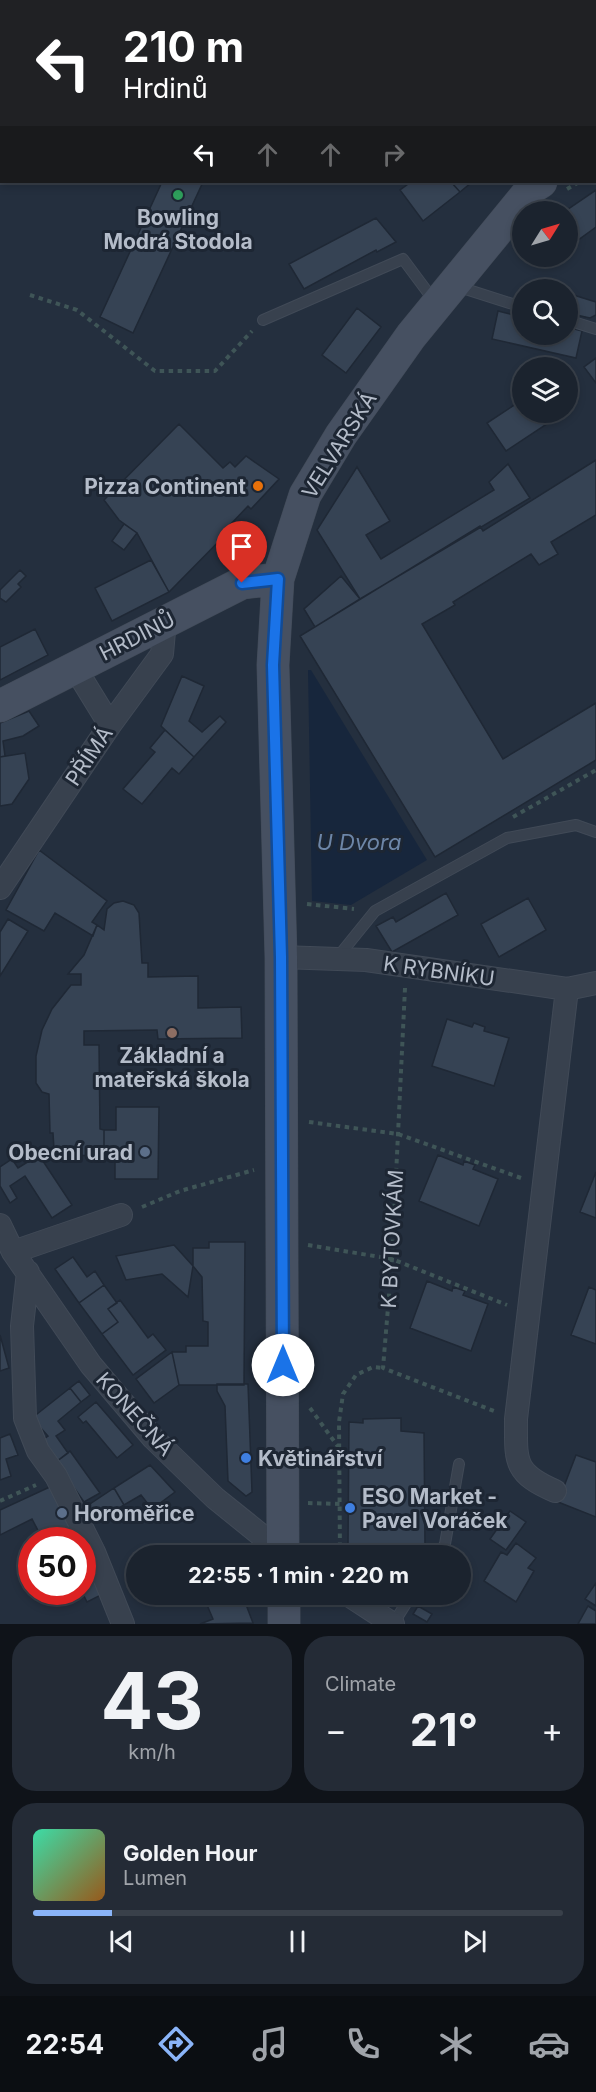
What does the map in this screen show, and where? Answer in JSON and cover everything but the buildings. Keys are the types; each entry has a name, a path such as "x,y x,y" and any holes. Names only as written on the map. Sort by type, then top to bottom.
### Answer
{"main road":[{"name":"VELVARSKÁ","path":"285,1545 281,957 273,665 278,579 305,495 341,435 411,336 533,187 539,183"},
{"name":"HRDINŮ","path":"0,706 165,620 242,583 278,579"},
{"path":"284,1605 284,1624"}],"street":[{"name":"PŘÍMÁ","path":"0,888 110,725 162,654 165,620"},
{"path":"75,668 110,725"},
{"name":"K RYBNÍKU","path":"281,957 336,958 567,989 596,983"},
{"path":"555,1491 529,1480 516,1457 516,1419 567,989"},
{"path":"14,1252 122,1215"},
{"name":"KONEČNÁ","path":"0,1225 14,1252 91,1365 153,1438 215,1498 273,1545"},
{"path":"28,1272 22,1326 25,1418 38,1451 56,1476 94,1552 123,1624"},
{"path":"364,1605 393,1624"}],"lane":[{"path":"263,320 403,259 445,295 512,305"},
{"path":"578,323 596,329"},
{"path":"336,958 375,911 507,838 576,825 596,832"},
{"path":"444,1545 459,1464"},
{"path":"393,1624 405,1605"}],"path":[{"path":"30,295 77,310 155,371 215,371 263,320"},
{"name":"K BYTOVKÁM","path":"383,1368 392,1259 406,966"},
{"path":"303,1121 398,1134 544,1185"},
{"path":"122,1215 180,1191 283,1162"},
{"path":"304,1244 392,1259 528,1313"},
{"path":"340,1545 339,1422 343,1394 356,1375 373,1367 383,1368 516,1419"},
{"path":"306,1402 339,1448"},
{"path":"0,1501 56,1476"},
{"path":"308,1503 340,1504"}],"water":[{"name":"U Dvora","path":"308,670 311,670 427,860 351,905 312,901"}],"place":[{"name":"Bowling Modrá Stodola","path":"178,195"},
{"name":"Pizza Continent","path":"258,486"},
{"name":"Základní a mateřská škola","path":"172,1033"},
{"name":"Obecní urad","path":"145,1152"},
{"name":"Květinářství","path":"246,1458"},
{"name":"ESO Market - Pavel Voráček","path":"350,1508"},
{"name":"Horoměřice","path":"62,1513"}],"route":[{"path":"242,583 278,579 273,665 281,957 283,1365"}]}
